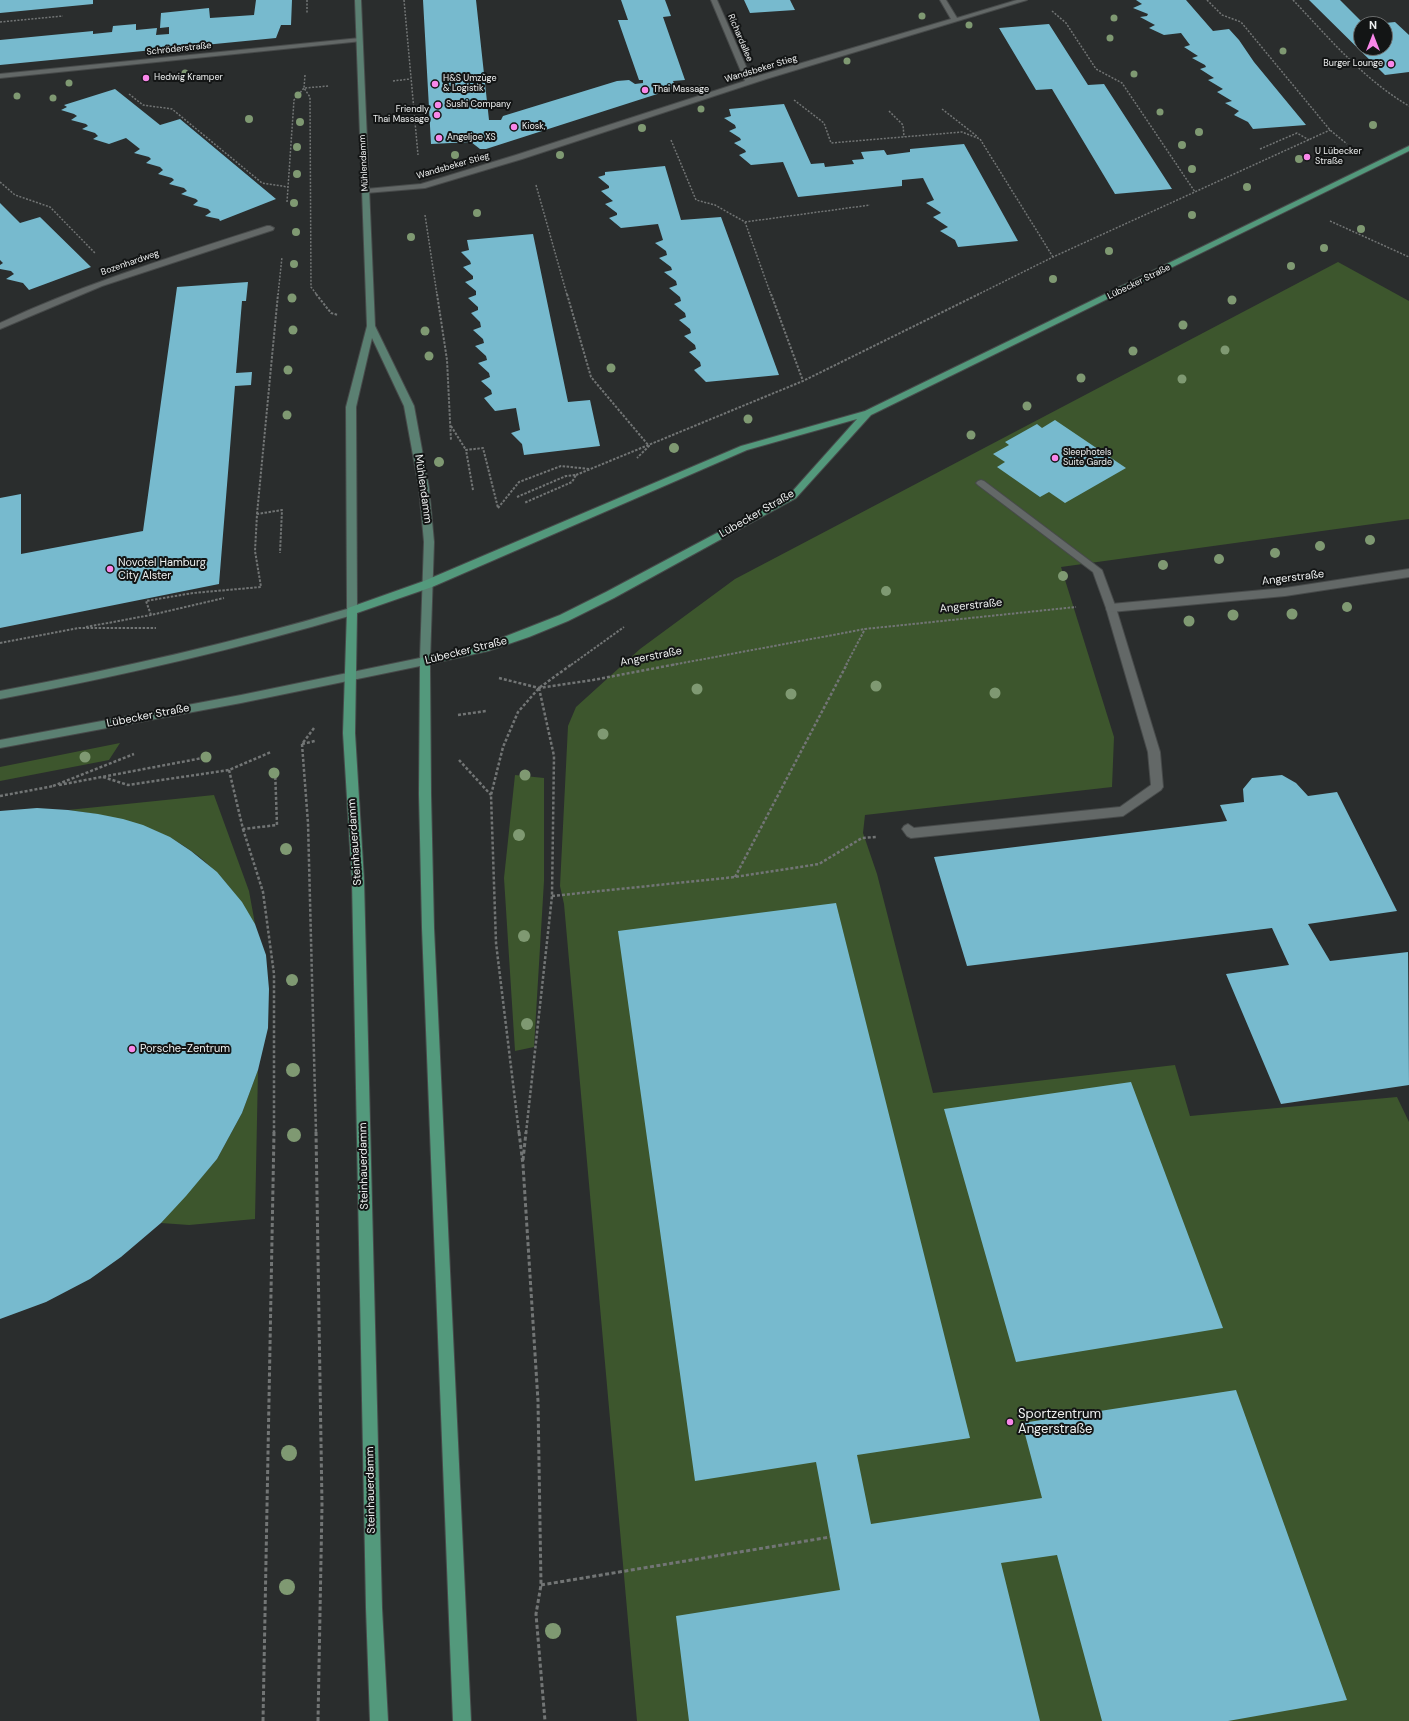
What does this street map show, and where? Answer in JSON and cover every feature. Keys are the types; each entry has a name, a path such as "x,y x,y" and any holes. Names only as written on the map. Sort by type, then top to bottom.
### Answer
{"main road":[{"name":"Mühlendamm","path":"352,611 351,406 371,326 358,0"},
{"name":"Lübecker Straße","path":"0,695 175,659 304,626 352,611 428,584 744,448 868,414 1409,148"},
{"name":"Mühlendamm","path":"371,326 409,406 424,488 428,520 428,584 425,661"},
{"name":"Lübecker Straße","path":"0,744 350,677 488,647 525,634 564,618 610,595 793,496 868,414"},
{"name":"Steinhauerdamm","path":"352,611 349,733 358,880 374,1600 379,1721"},
{"path":"425,661 424,739 427,942 462,1721"}],"street":[{"name":"Richardallee","path":"714,0 749,82"},
{"path":"943,0 955,20"},
{"name":"Wandsbeker Stieg","path":"366,191 422,186 660,112 763,77 1024,0"},
{"name":"Schröderstraße","path":"0,76 360,40"},
{"name":"Bozenhardweg","path":"0,326 26,313 119,277 270,228"},
{"path":"909,831 1122,811 1157,787 1154,752 1111,608 1097,570 981,482"},
{"name":"Angerstraße","path":"1111,608 1285,592 1409,573"}],"path":[{"path":"1207,0 1222,15 1241,22 1330,130 1373,166"},
{"path":"1293,0 1375,84 1393,98 1409,106"},
{"path":"1050,9 1066,23 1096,69 1122,83 1196,192"},
{"path":"0,22 63,16"},
{"path":"143,62 142,81 128,93 143,105 172,109 262,183 288,187"},
{"path":"763,77 824,123 832,143 962,132 980,139"},
{"path":"393,81 410,79"},
{"path":"287,202 294,100 304,88 329,86"},
{"path":"304,88 310,97 311,286 331,313 371,326"},
{"path":"942,109 980,139 1054,257"},
{"path":"889,111 903,125 904,137"},
{"path":"660,112 696,200 715,205 745,222 870,205"},
{"path":"517,497 566,476 576,475 648,446 803,380 1054,257 1330,130"},
{"path":"1260,149 1297,133 1309,140"},
{"path":"519,157 534,182 590,377 648,446"},
{"path":"0,182 15,195 50,207 119,277"},
{"path":"1295,205 1409,257"},
{"path":"745,222 803,380"},
{"path":"151,615 146,601 193,593 260,588 255,551 257,514 282,257"},
{"path":"450,426 466,450 473,490"},
{"path":"466,450 483,448 498,508 519,482 561,466 591,469"},
{"path":"524,503 572,482 576,475"},
{"path":"257,514 282,510 280,553"},
{"path":"0,643 151,615 224,598"},
{"name":"Angerstraße","path":"539,688 593,680 865,629 1073,607 1111,608"},
{"path":"545,1721 536,1614 541,1585 538,1401 523,1165 496,943 491,795 503,747 518,712 539,688 628,624"},
{"path":"79,628 159,628"},
{"path":"735,878 865,629"},
{"path":"523,1165 552,896 554,756 539,688"},
{"path":"302,744 308,823 316,1152 322,1505 318,1721"},
{"path":"102,777 128,785 229,770 271,752"},
{"path":"0,796 208,757"},
{"path":"243,829 277,825 275,768"},
{"path":"229,770 243,829 263,892 274,974 275,1093 262,1721"},
{"path":"552,896 735,878 819,864 862,838 909,831"},
{"path":"541,1585 830,1537"}],"green space":[{"name":"Sportzentrum Angerstraße","path":"1338,262 1409,301 1409,519 1061,567 1114,737 1112,787 865,815 863,833 877,874 933,1093 1175,1065 1190,1116 1397,1097 1409,1122 1409,1721 637,1721 564,904 560,886 568,726 576,707 640,649 735,579"},
{"path":"120,743 109,760 0,781 0,767"},
{"path":"515,775 544,778 544,881 534,1047 515,1051 504,878"},
{"path":"214,795 249,891 255,924 237,897 218,874 198,856 177,842 153,830 128,821 68,810"},
{"path":"258,1070 255,1219 189,1225 161,1223 217,1159 242,1113"}],"building":[{"path":"0,0 93,0 93,4 0,13"},
{"path":"256,0 292,0 291,25 281,25 276,38 0,65 0,40 93,31 93,34 112,32 113,26 136,24 136,30 157,28 156,35 169,34 169,27 160,28 161,13 209,8 210,18 254,15"},
{"path":"423,0 476,0 489,120 501,120 503,116 617,81 629,80 635,84 643,83 643,80 639,80 618,20 628,20 621,0 665,0 671,16 663,17 685,80 673,81 676,88 486,149 480,149 471,142 431,144"},
{"path":"744,0 790,0 795,10 750,13"},
{"path":"1136,0 1186,0 1213,31 1229,29 1306,125 1253,129 1248,122 1234,115 1239,111 1225,103 1232,101 1217,92 1223,89 1208,80 1214,78 1200,69 1206,67 1192,58 1198,56 1184,47 1190,45 1181,33 1164,35 1149,28 1155,25 1140,17 1147,16 1148,14 1133,8 1142,4"},
{"path":"1309,0 1340,0 1356,16 1353,16 1353,43"},
{"path":"1393,22 1395,22 1409,35 1409,72 1385,75 1366,56 1393,56"},
{"path":"1049,24 1088,85 1104,84 1172,189 1115,194 1052,89 1036,90 999,28"},
{"path":"115,89 160,125 180,119 276,199 220,221 219,219 205,216 211,212 208,209 193,205 198,201 181,194 187,191 184,188 169,184 174,180 158,174 163,170 160,167 146,163 151,159 149,157 134,153 140,149 126,138 109,144 93,139 98,136 95,133 82,129 88,126 86,124 71,120 77,116 61,110 67,107 64,105"},
{"path":"784,104 811,164 824,163 825,167 854,164 852,160 864,159 861,152 884,150 887,155 910,152 910,149 964,144 1018,241 958,247 955,240 940,231 948,227 933,217 941,213 926,203 934,200 923,178 902,180 902,186 798,197 783,162 751,165 739,155 746,152 734,143 741,140 740,138 729,131 736,128 735,125 724,118 731,116 729,109"},
{"path":"665,166 681,220 721,217 779,375 706,382 694,370 701,366 700,362 689,352 696,349 695,345 684,336 691,333 690,329 679,320 686,317 685,313 674,304 681,301 680,297 669,288 677,285 676,281 664,272 672,270 671,267 659,258 667,255 666,251 655,243 663,240 658,224 621,228 609,218 617,215 617,213 605,204 613,201 601,191 609,188 609,186 598,177 605,175 605,172"},
{"path":"0,203 20,223 40,217 91,267 29,290 23,283 6,279 14,274 11,271 0,269 0,265 3,263 0,260"},
{"path":"533,234 568,402 590,400 600,446 524,455 522,444 511,433 520,430 516,408 495,411 484,398 492,394 491,390 481,381 490,377 489,373 478,363 487,360 486,356 475,346 484,343 483,339 473,330 481,327 480,322 471,313 478,310 478,307 468,298 476,295 476,291 465,282 473,279 473,276 463,267 471,264 461,252 469,250 467,240"},
{"path":"248,282 246,301 242,301 236,373 252,372 251,385 235,386 219,584 0,628 0,498 21,494 21,554 143,531 177,287"},
{"name":"Sleephotels Suite Garde","path":"1055,420 1126,468 1065,503 1049,492 1040,497 997,467 1005,462 993,454 1009,445 1005,442 1037,424 1042,428"},
{"path":"1282,775 1296,783 1308,796 1337,792 1397,911 1308,924 1330,961 1408,952 1409,1085 1281,1104 1226,974 1289,965 1272,928 967,966 934,857 1227,821 1220,805 1244,802 1243,789 1252,778"},
{"name":"Porsche-Zentrum","path":"37,808 98,814 143,825 170,837 191,851 217,872 242,902 255,924 266,955 269,989 268,1028 258,1070 242,1113 217,1159 186,1196 161,1223 121,1257 90,1279 46,1302 0,1319 0,811"},
{"path":"836,903 970,1438 857,1455 871,1524 1042,1498 1022,1423 1236,1390 1347,1700 1228,1721 1102,1721 1057,1555 1001,1563 1040,1721 689,1721 676,1616 840,1590 816,1462 695,1481 618,931"},
{"path":"1131,1082 1223,1328 1016,1362 944,1109"}],"place":[{"name":"Burger Lounge","path":"1391,64"},
{"name":"Hedwig Kramper","path":"146,78"},
{"name":"H&S Umzüge & Logistik","path":"435,84"},
{"name":"Thai Massage","path":"645,90"},
{"name":"Sushi Company","path":"438,105"},
{"name":"Friendly Thai Massage","path":"437,115"},
{"name":"Kiosk,","path":"514,127"},
{"name":"Angeljoe XS","path":"439,138"},
{"name":"U Lübecker Straße","path":"1307,157"},
{"name":"Sleephotels Suite Garde","path":"1055,458"},
{"name":"Novotel Hamburg City Alster","path":"110,569"},
{"name":"Porsche-Zentrum","path":"132,1049"},
{"name":"Sportzentrum Angerstraße","path":"1010,1422"}]}
